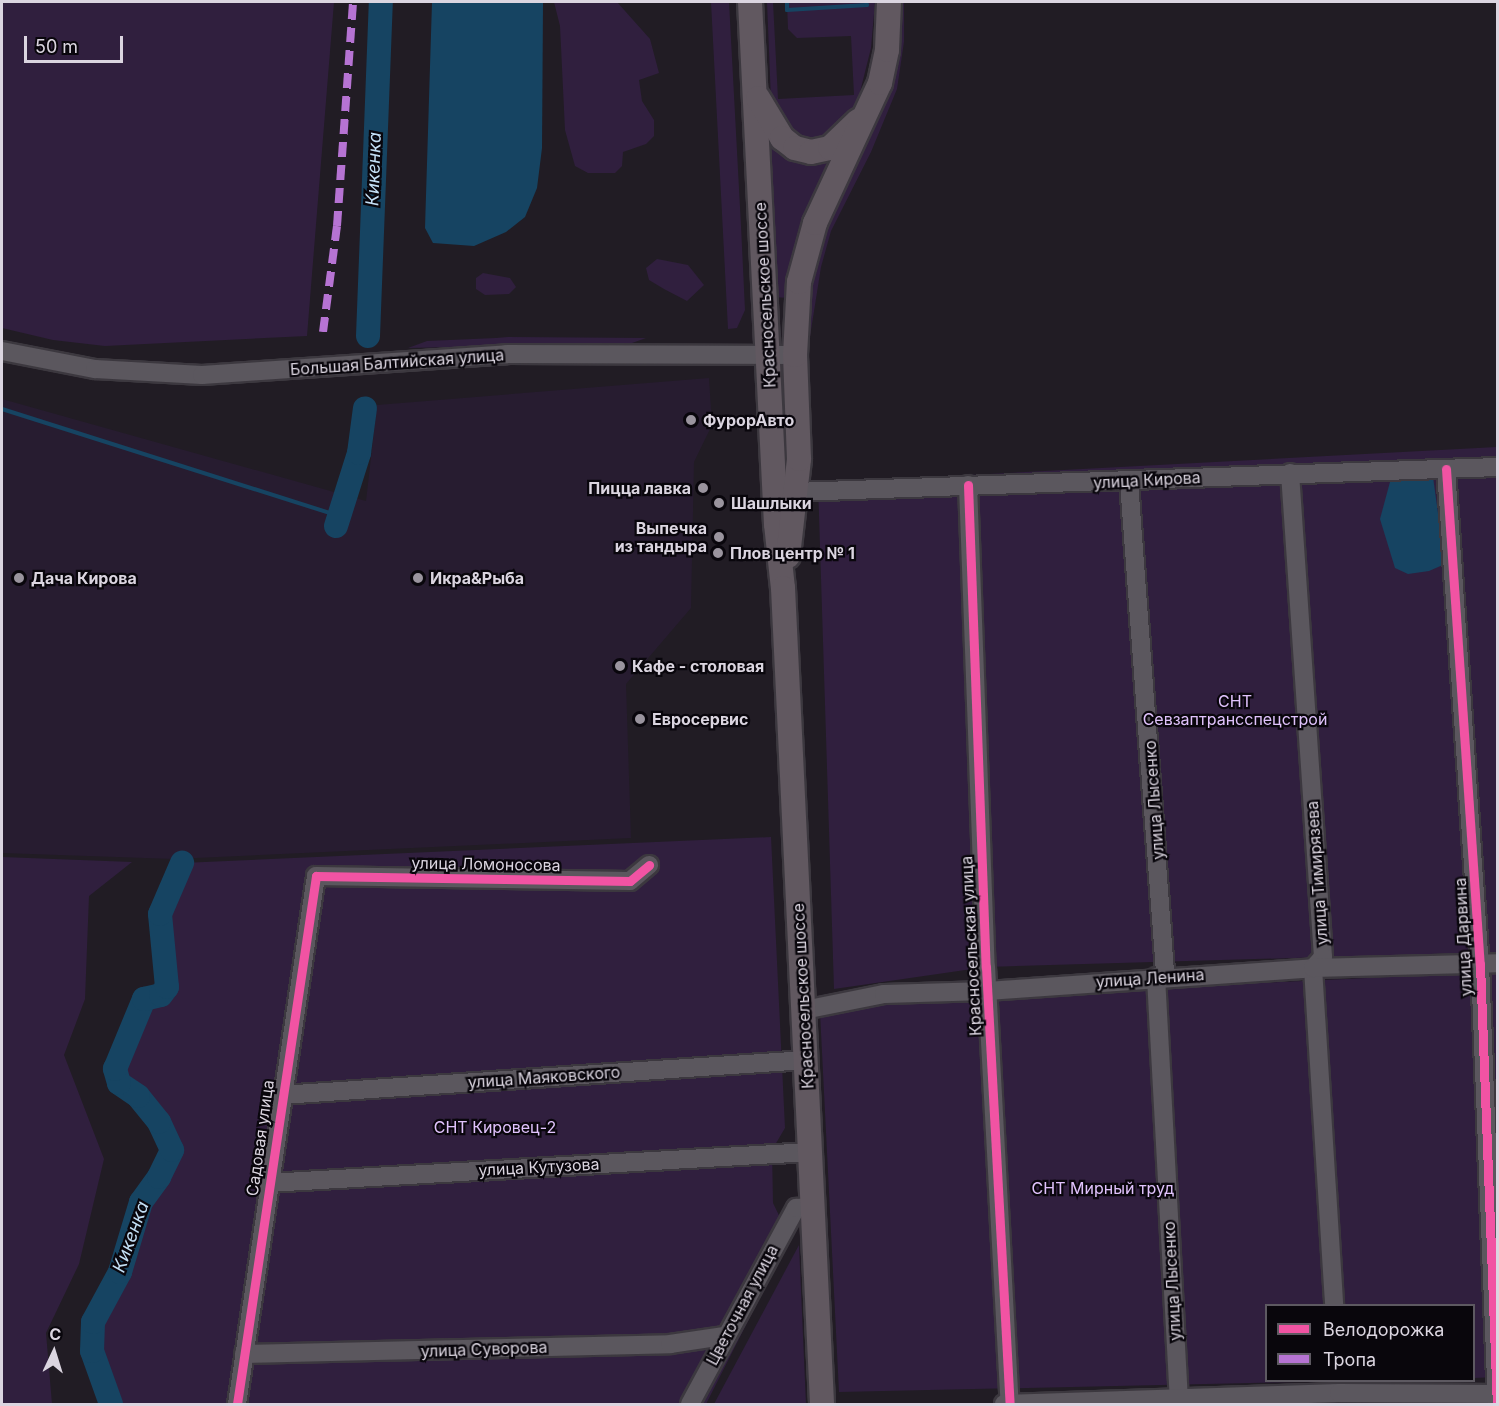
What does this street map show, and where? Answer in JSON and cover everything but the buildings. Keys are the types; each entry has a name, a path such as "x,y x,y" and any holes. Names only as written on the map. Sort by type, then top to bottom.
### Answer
{"main road":[{"name":"Красносельское шоссе","path":"750,2 776,524 783,588 807,1059 811,1152 804,1207 822,1404"},
{"name":"Красносельское шоссе","path":"783,588 796,492 795,355 799,282 808,241 872,104 887,50 890,2"},
{"path":"754,90 782,138 795,148 811,152 830,148 843,138 872,104"}],"street":[{"name":"Большая Балтийская улица","path":"2,351 95,369 202,375 507,354 795,355"},
{"name":"улица Кирова","path":"796,492 968,485 1129,482 1290,473 1497,468"},
{"name":"улица Дарвина","path":"1446,469 1489,964 1497,1397"},
{"name":"улица Тимирязева","path":"1290,473 1323,957 1312,968 1334,1304"},
{"name":"улица Лысенко","path":"1129,482 1160,976 1179,1402"},
{"name":"Красносельская улица","path":"968,485 987,991 1011,1404"},
{"name":"улица Ломоносова","path":"316,876 630,881 649,865"},
{"name":"Садовая улица","path":"237,1404 281,1095 316,876"},
{"name":"улица Ленина","path":"804,1010 884,994 987,991 1160,976 1312,968 1489,964"},
{"name":"улица Маяковского","path":"281,1095 807,1059"},
{"name":"улица Кутузова","path":"268,1183 811,1152"},
{"name":"Цветочная улица","path":"690,1404 724,1335 804,1207"},
{"name":"улица Суворова","path":"244,1354 670,1344 724,1335"},
{"path":"1004,1404 1179,1402 1339,1393 1497,1397"}],"shaded area":[{"path":"709,378 712,425 694,462 691,608 626,684 631,838 174,859 2,853 2,399 366,501 377,405"}],"green space":[{"path":"2,2 334,2 307,336 105,346 53,340 2,328"},
{"path":"554,2 617,2 650,39 659,73 639,80 642,101 654,120 654,136 646,144 623,152 622,166 615,173 588,173 575,166 565,130 560,26"},
{"path":"711,2 729,2 741,226 745,310 737,328 728,329"},
{"path":"737,2 741,2 764,518 754,365"},
{"path":"767,2 773,2 778,99 854,95 851,36 797,38 788,29 787,2 875,2 871,48 859,96 845,124 827,139 801,141 787,133 771,100"},
{"path":"897,2 904,2 904,42 897,89 871,152 831,231 821,267 806,362 809,277"},
{"path":"768,137 837,154 801,228 792,254 788,298 774,297"},
{"path":"657,259 688,265 704,285 687,301 664,289 649,280 646,268"},
{"path":"483,273 510,278 516,287 509,294 485,295 476,289 476,278"},
{"path":"508,337 646,338 632,343 408,348 427,341"},
{"name":"СНТ Севзаптрансспецстрой","path":"1497,447 1497,952 986,967 834,989 818,483"},
{"name":"СНТ Кировец-2","path":"771,837 785,1128 772,1150 773,1203 790,1238 706,1404 111,1404 92,1351 93,1322 120,1272 141,1202 159,1177 172,1150 159,1122 138,1096 119,1083 115,1069 135,998 161,995 167,987 160,914 182,863"},
{"path":"2,857 132,862 89,896 85,999 64,1055 104,1159 79,1264 46,1333 52,1404 2,1404"},
{"name":"СНТ Мирный труд","path":"1497,972 1497,1377 1475,1378 1475,1304 1265,1304 1265,1382 1298,1382 839,1392 820,1012 886,1000"},
{"path":"799,1245 806,1404 714,1404"}],"water":[{"path":"432,2 543,2 542,148 537,188 525,217 506,232 474,246 433,243 425,228"},
{"path":"1433,477 1445,564 1429,571 1408,574 1395,568 1380,519 1390,482"}],"waterway":[{"name":"Кикенка","path":"368,336 381,2"},
{"path":"787,2 787,10 867,5 866,2"},
{"name":"Кикенка","path":"336,526 359,453 365,408"},
{"path":"2,409 340,516"},
{"name":"Кикенка","path":"111,1404 92,1351 93,1322 120,1272 141,1202 159,1177 172,1150 159,1122 138,1096 119,1083 115,1069 144,999 161,995 167,987 160,914 182,863"}],"marked path":[{"path":"323,332 337,226 353,2"}],"cycle path":[{"path":"1446,469 1480,964 1497,1404"},
{"path":"968,485 986,967 1010,1404"},
{"path":"237,1404 316,876 630,881 649,865"}],"place":[{"name":"ФурорАвто","path":"691,420"},
{"name":"Пицца лавка","path":"703,488"},
{"name":"Шашлыки","path":"719,503"},
{"name":"Выпечка из тандыра","path":"719,537"},
{"name":"Плов центр № 1","path":"718,553"},
{"name":"Дача Кирова","path":"19,578"},
{"name":"Икра&Рыба","path":"418,578"},
{"name":"Кафе - столовая","path":"620,666"},
{"name":"Евросервис","path":"640,719"}]}
